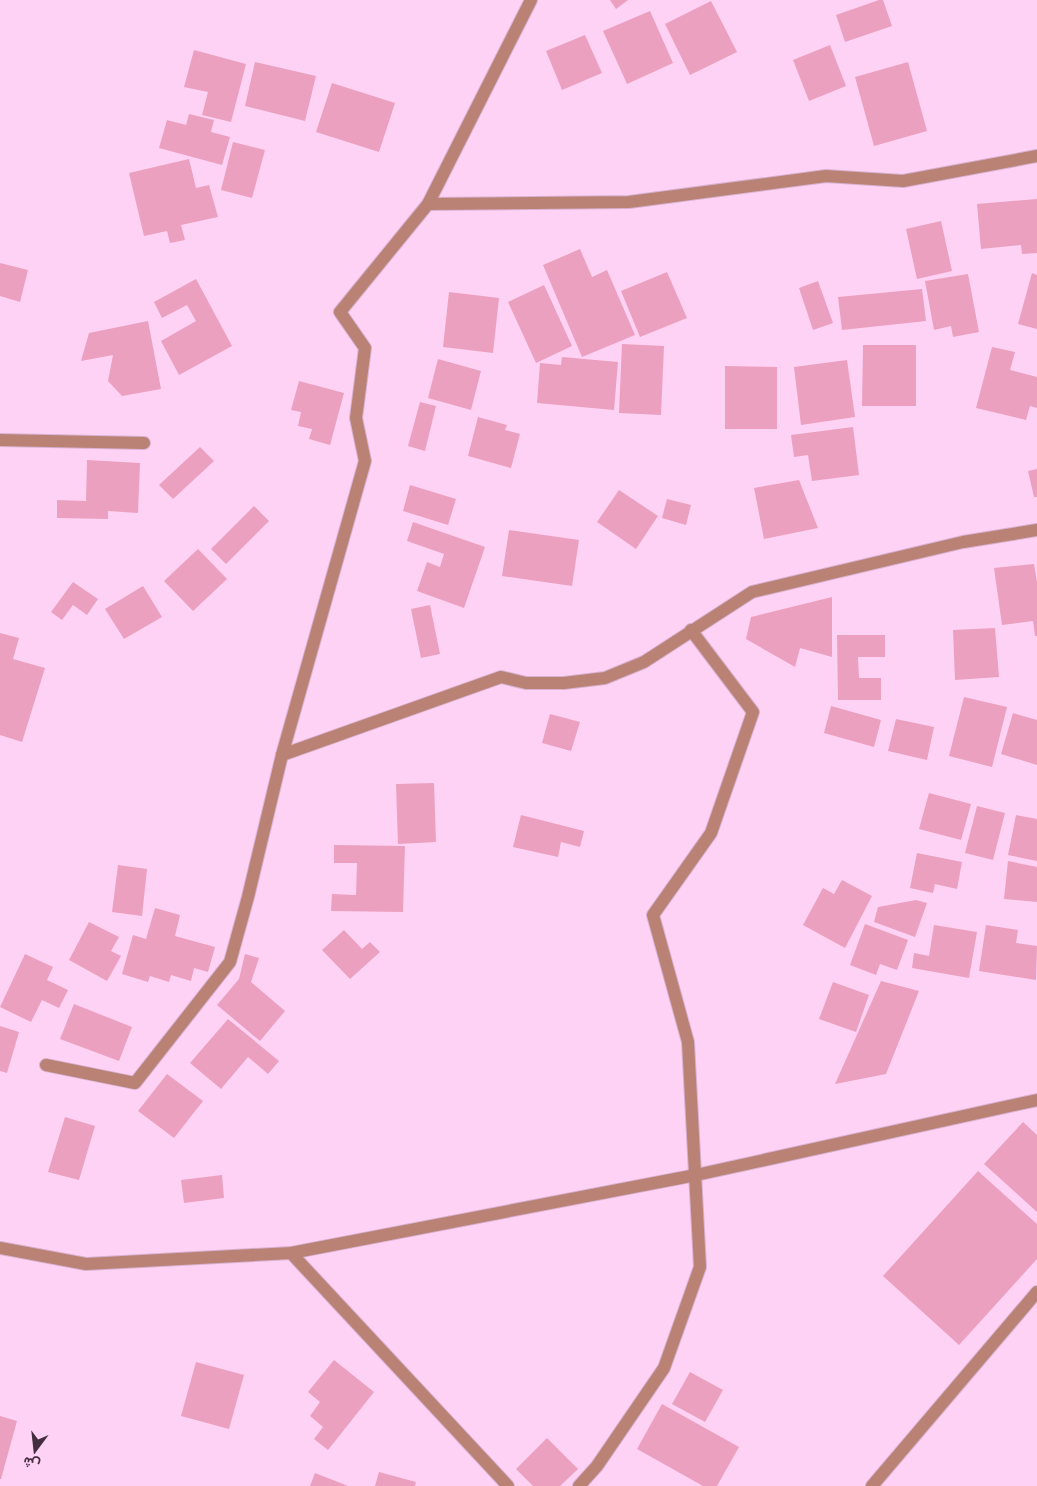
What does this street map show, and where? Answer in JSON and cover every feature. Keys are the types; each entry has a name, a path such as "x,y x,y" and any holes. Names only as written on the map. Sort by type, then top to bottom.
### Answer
{"street":[{"path":"46,1065 135,1083 230,962 248,897 282,754 365,461 356,418 365,348 340,312 428,204 531,0"},
{"path":"428,204 629,202 826,176 903,181 1037,156"},
{"path":"0,440 144,443"},
{"path":"282,754 500,677 526,683 564,683 605,678 644,662 752,592 962,542 1037,530"},
{"path":"579,1486 597,1466 664,1368 700,1266 688,1042 653,915 711,833 753,712 691,630"},
{"path":"0,1248 86,1264 291,1253 696,1175 1037,1100"},
{"path":"291,1253 508,1486"},
{"path":"872,1486 1037,1292"}],"building":[{"path":"610,0 628,0 616,9"},
{"path":"883,0 892,26 845,42 836,15"},
{"path":"711,1 737,52 690,75 665,24"},
{"path":"650,11 673,63 627,84 603,31"},
{"path":"585,35 602,73 562,90 546,51"},
{"path":"830,45 846,86 809,101 793,60"},
{"path":"194,50 246,64 231,122 202,115 208,92 184,87"},
{"path":"255,62 316,76 305,121 245,106"},
{"path":"908,62 927,131 874,146 855,77"},
{"path":"332,83 395,103 379,152 316,132"},
{"path":"189,114 214,120 211,132 230,137 222,165 159,148 167,120 186,125"},
{"path":"233,142 265,150 252,198 221,190"},
{"path":"189,159 196,188 209,185 218,217 181,225 185,240 170,243 167,231 144,236 129,173"},
{"path":"1037,199 1037,253 1022,254 1021,245 981,249 977,204"},
{"path":"941,221 952,271 917,279 906,229"},
{"path":"580,249 592,277 607,270 635,335 582,357 543,265"},
{"path":"0,263 28,270 20,302 0,296"},
{"path":"667,272 687,318 640,337 621,291"},
{"path":"1032,273 1037,275 1037,329 1018,324"},
{"path":"968,274 979,332 953,337 951,326 934,330 925,281"},
{"path":"196,279 232,346 179,375 161,341 196,321 187,305 162,318 154,302"},
{"path":"818,281 833,323 813,330 799,288"},
{"path":"544,285 572,346 536,363 508,302"},
{"path":"922,289 926,321 842,330 838,297"},
{"path":"449,292 499,298 493,353 443,347"},
{"path":"148,321 161,389 122,396 108,381 113,355 81,361 89,333"},
{"path":"622,344 664,346 661,415 619,413"},
{"path":"863,345 916,345 916,406 862,406"},
{"path":"992,347 1015,352 1010,370 1037,377 1037,408 1030,406 1026,420 976,408"},
{"path":"562,357 618,362 614,410 537,403 540,363 561,365"},
{"path":"438,359 481,371 471,410 428,398"},
{"path":"847,360 855,417 801,425 794,367"},
{"path":"725,366 777,367 777,429 725,429"},
{"path":"299,381 344,393 330,445 309,439 312,429 298,426 301,412 291,410"},
{"path":"420,402 436,406 425,451 408,446"},
{"path":"478,417 507,425 505,430 520,434 511,468 468,456"},
{"path":"853,427 859,475 812,481 808,455 794,457 791,435"},
{"path":"200,447 214,461 173,499 159,485"},
{"path":"87,460 140,463 138,513 108,511 108,519 57,518 57,500 86,501"},
{"path":"1037,469 1037,497 1034,497 1028,471"},
{"path":"799,480 818,528 764,539 754,488"},
{"path":"410,485 456,499 448,525 403,511"},
{"path":"619,490 658,516 636,549 597,522"},
{"path":"667,499 691,505 686,525 662,518"},
{"path":"254,506 269,521 226,564 211,549"},
{"path":"413,522 485,547 464,608 417,591 427,562 440,567 444,554 407,541"},
{"path":"509,530 579,540 572,586 502,576"},
{"path":"198,549 227,579 193,611 164,581"},
{"path":"1034,564 1037,582 1037,636 1035,636 1033,621 1002,625 994,568"},
{"path":"73,582 98,599 87,615 73,605 62,620 51,612"},
{"path":"143,586 162,617 124,639 105,609"},
{"path":"832,597 832,657 800,648 795,667 746,639 751,617"},
{"path":"430,605 440,654 421,658 411,609"},
{"path":"995,628 999,677 955,680 953,630"},
{"path":"0,633 19,638 13,659 45,668 22,742 0,735"},
{"path":"837,635 885,635 885,657 858,657 859,678 881,678 881,700 838,700"},
{"path":"964,697 1007,707 992,767 949,756"},
{"path":"831,706 881,720 874,747 824,733"},
{"path":"1013,713 1037,720 1037,765 1001,754"},
{"path":"550,714 580,722 571,751 542,743"},
{"path":"896,719 934,727 927,760 888,751"},
{"path":"434,783 436,842 398,844 396,784"},
{"path":"929,793 971,804 961,840 919,829"},
{"path":"977,806 1005,813 993,860 965,853"},
{"path":"521,815 584,831 580,847 561,842 558,857 513,847"},
{"path":"1016,815 1037,819 1037,861 1008,855"},
{"path":"334,845 405,846 403,912 331,911 332,894 356,895 357,863 334,863"},
{"path":"917,853 962,862 957,889 935,884 933,893 910,888"},
{"path":"1008,861 1037,867 1037,902 1004,899"},
{"path":"118,865 147,869 142,916 112,912"},
{"path":"842,880 872,896 845,948 803,925 823,888 834,894"},
{"path":"916,900 927,903 915,937 874,922 878,907"},
{"path":"155,908 180,915 175,936 215,947 208,972 194,968 191,981 171,975 169,982 150,976 148,982 122,974 133,935 146,939"},
{"path":"89,922 119,937 111,951 121,956 107,981 69,960"},
{"path":"865,924 908,940 897,970 880,964 876,975 850,965"},
{"path":"934,925 977,932 969,978 912,968 914,953 929,956"},
{"path":"986,925 1018,930 1016,943 1037,946 1036,980 979,971"},
{"path":"344,930 362,949 370,942 380,952 350,979 322,950"},
{"path":"25,954 53,967 47,980 68,990 59,1008 42,1000 31,1022 0,1007"},
{"path":"245,954 259,958 251,982 285,1011 260,1041 217,1005 239,979"},
{"path":"881,981 919,991 886,1074 835,1084"},
{"path":"833,982 869,995 856,1032 819,1019"},
{"path":"74,1004 132,1027 119,1061 60,1039"},
{"path":"228,1019 279,1061 268,1074 248,1057 221,1089 190,1063"},
{"path":"0,1026 19,1032 7,1073 0,1071"},
{"path":"167,1074 203,1101 174,1138 138,1111"},
{"path":"65,1117 95,1126 79,1180 48,1172"},
{"path":"1023,1122 1037,1135 1037,1212 984,1164"},
{"path":"978,1171 1037,1224 1037,1259 959,1345 883,1276"},
{"path":"222,1175 224,1198 184,1203 181,1180"},
{"path":"334,1360 374,1392 328,1450 314,1439 323,1427 310,1416 320,1402 308,1392"},
{"path":"196,1362 244,1375 229,1429 181,1416"},
{"path":"690,1372 723,1390 705,1422 672,1404"},
{"path":"662,1404 739,1447 717,1486 703,1486 637,1449"},
{"path":"0,1416 17,1421 1,1479 0,1479"},
{"path":"547,1438 578,1469 560,1486 533,1486 516,1469"},
{"path":"379,1472 416,1482 415,1486 375,1486"},
{"path":"315,1473 348,1486 310,1486"}]}
